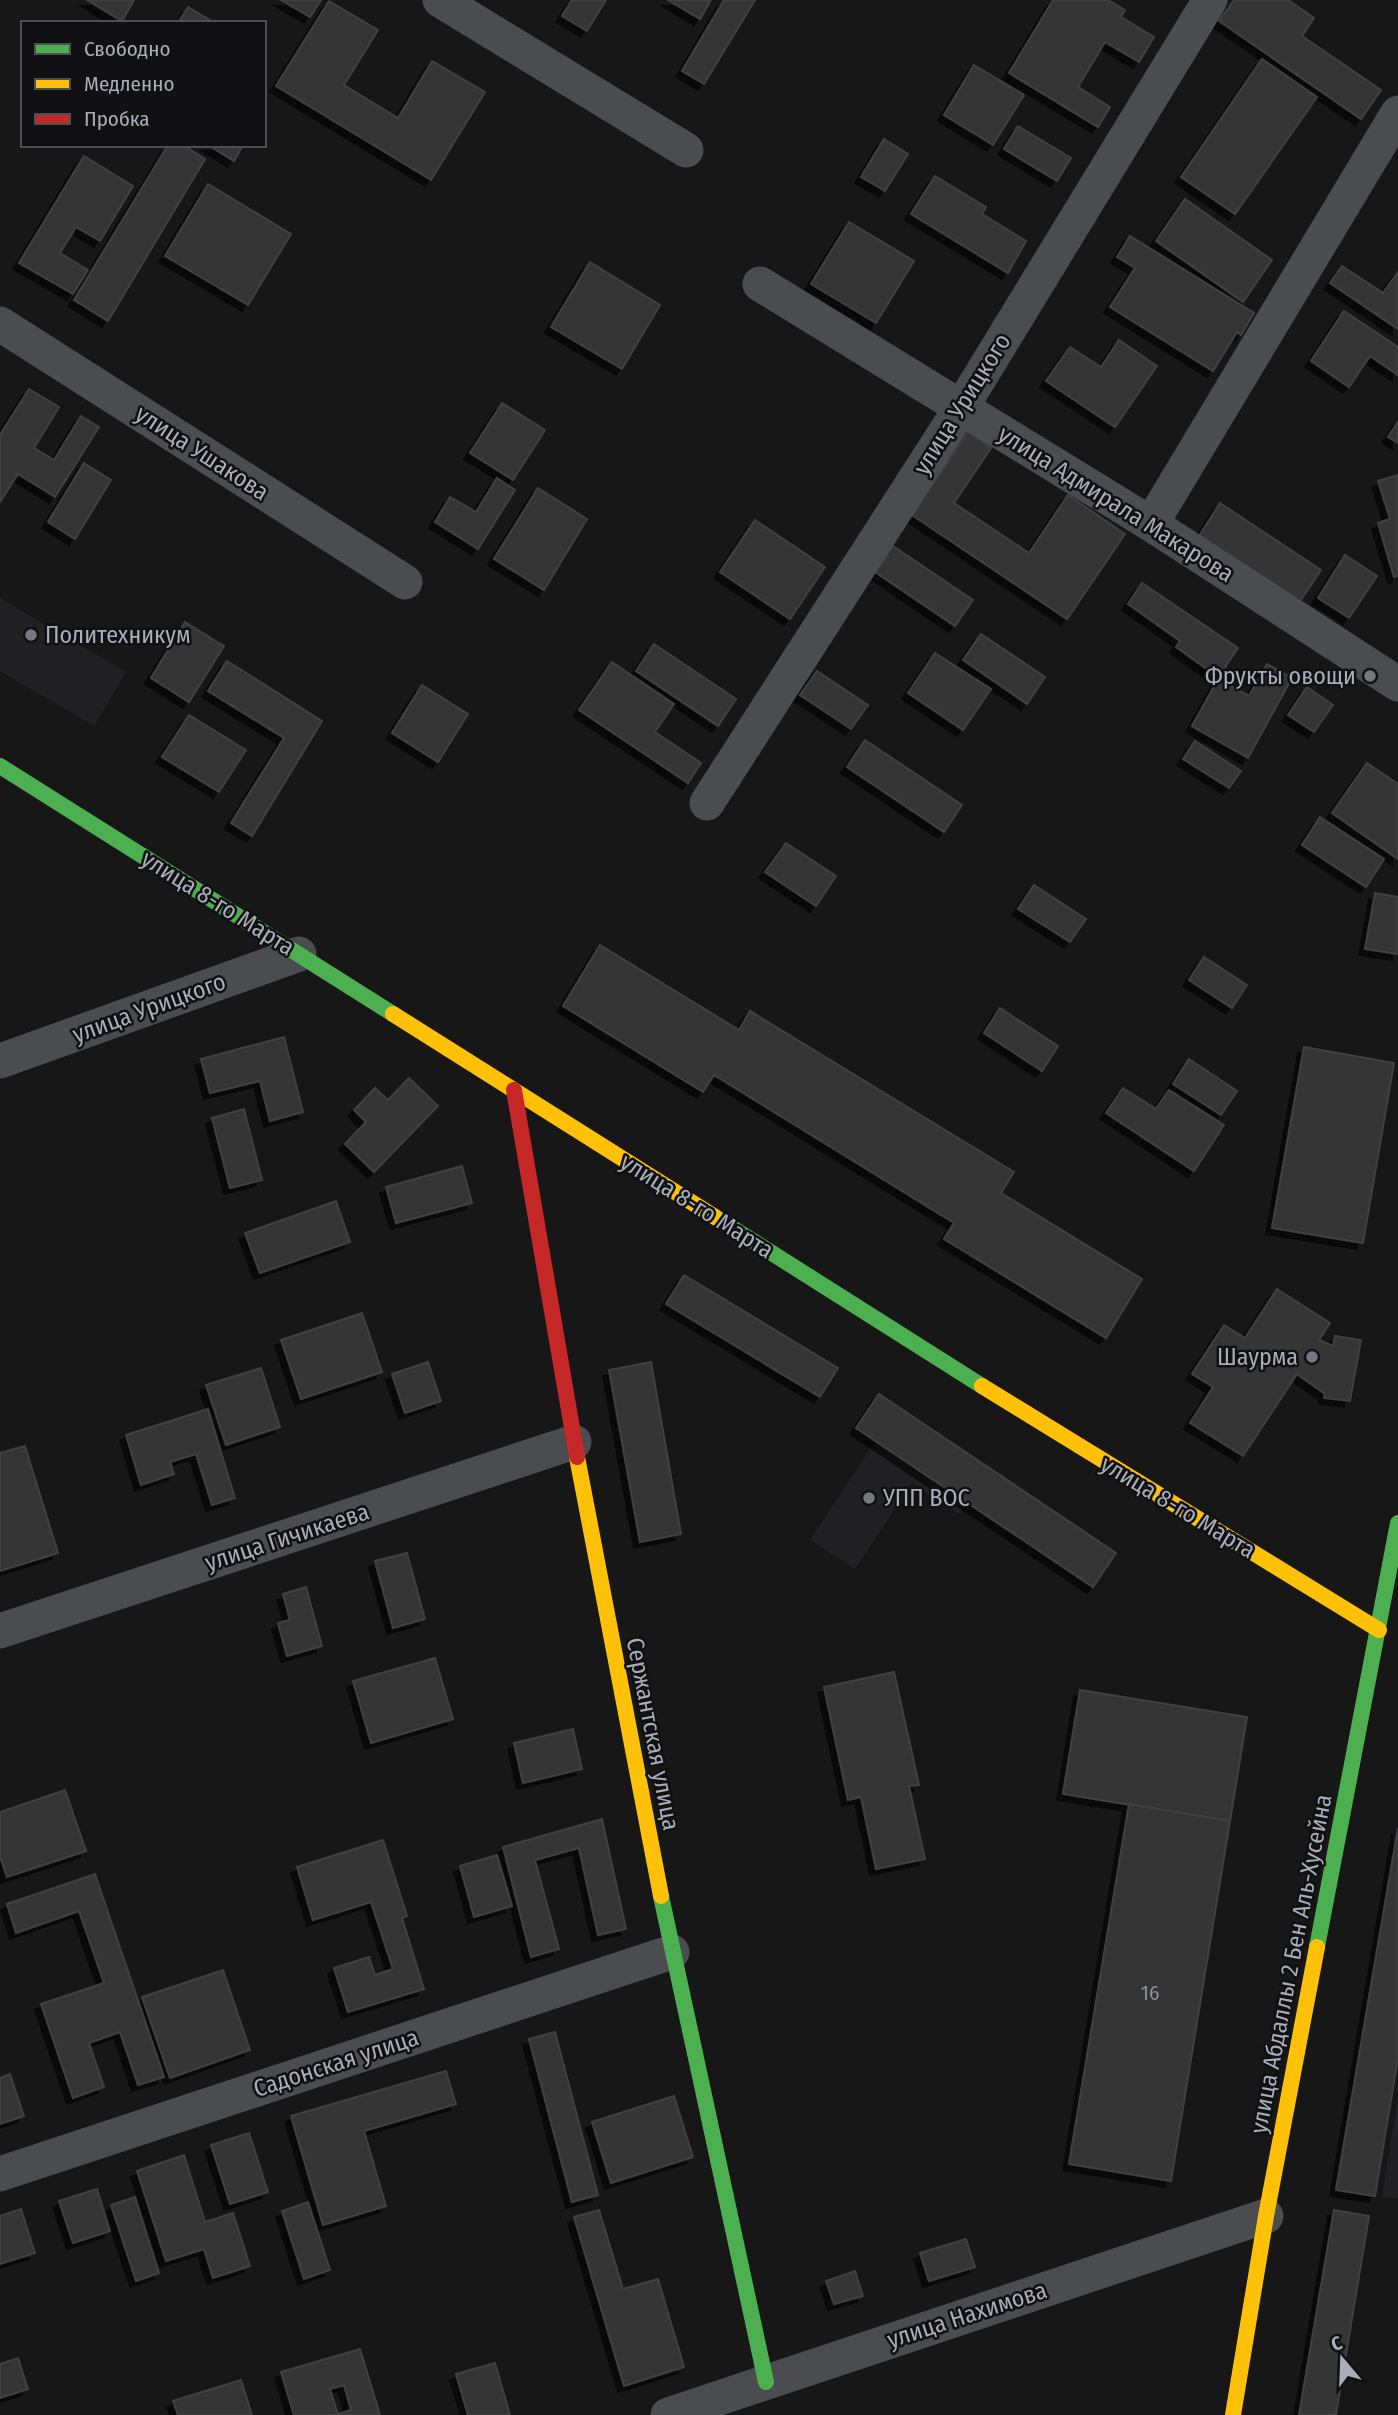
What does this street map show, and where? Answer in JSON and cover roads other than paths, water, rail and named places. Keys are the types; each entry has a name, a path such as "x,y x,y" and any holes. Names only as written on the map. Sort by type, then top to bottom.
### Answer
{"street":[{"path":"440,0 686,150"},
{"name":"улица Урицкого","path":"707,803 961,408 1210,0"},
{"path":"1151,524 1398,113"},
{"name":"улица Адмирала Макарова","path":"760,284 1151,524 1398,684"},
{"name":"улица Ушакова","path":"0,324 405,582"},
{"name":"улица 8-го Марта","path":"0,766 1082,1449 1388,1636"},
{"name":"улица Урицкого","path":"0,1061 299,954"},
{"name":"Сержантская улица","path":"514,1090 574,1443 672,1952 766,2382"},
{"name":"улица Гичикаева","path":"0,1631 574,1443"},
{"name":"улица Абдаллы 2 Бен Аль-Хусейна","path":"1233,2415 1266,2216 1388,1636 1398,1523"},
{"name":"Садонская улица","path":"0,2174 672,1952"},
{"name":"улица Нахимова","path":"668,2415 1266,2216"}],"place":[{"name":"Политехникум","path":"31,635"},
{"name":"Фрукты овощи","path":"1370,676"},
{"name":"Шаурма","path":"1312,1357"},
{"name":"УПП ВОС","path":"869,1498"}]}
